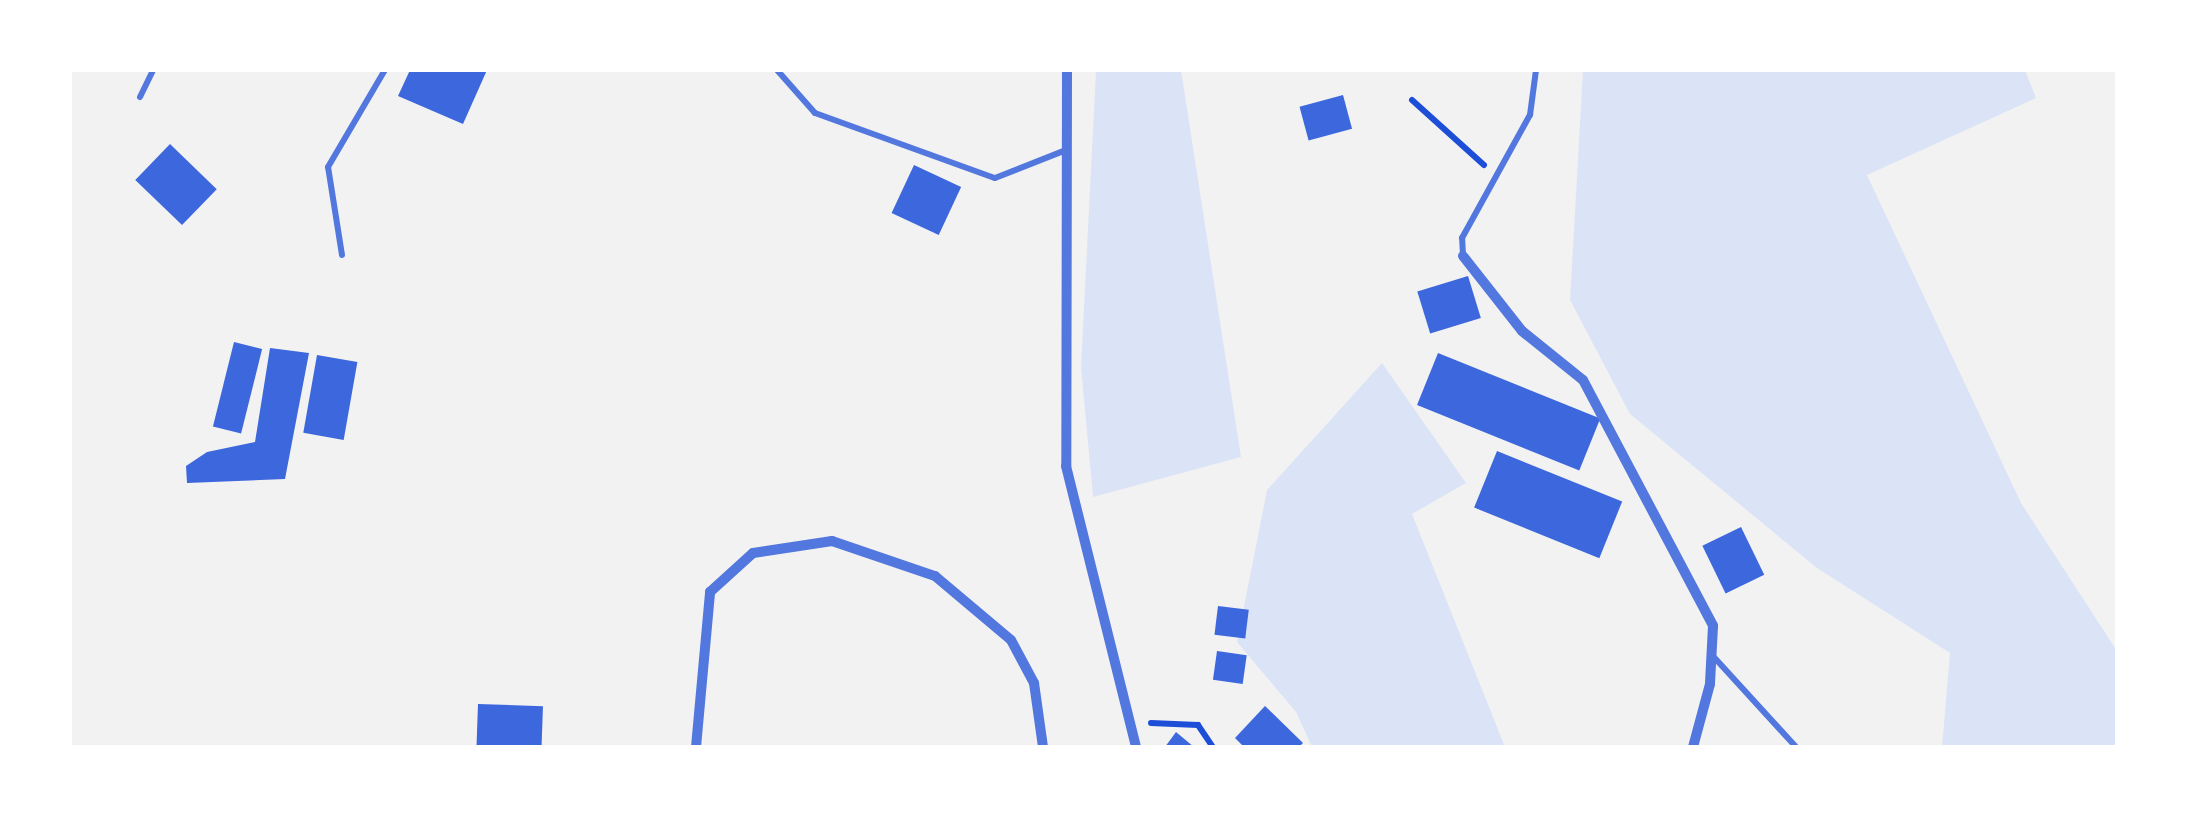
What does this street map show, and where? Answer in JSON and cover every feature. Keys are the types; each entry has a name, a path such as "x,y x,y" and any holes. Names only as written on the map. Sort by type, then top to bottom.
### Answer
{"street":[{"path":"1067,70 1066,466 1136,747"},
{"path":"1463,256 1522,331 1582,380 1713,626 1712,654 1693,747"},
{"path":"696,747 710,592 753,552 832,541 935,576 1011,640 1034,683 1043,747"}],"lane":[{"path":"140,98 153,70"},
{"path":"342,255 328,167 385,70"},
{"path":"778,70 815,113 995,178 1066,150"},
{"path":"1463,256 1462,238 1530,116 1536,70"},
{"path":"1712,654 1796,747"}],"path":[{"path":"1412,100 1496,176"},
{"path":"1130,722 1198,726 1214,747"}],"shaded area":[{"path":"1096,70 1181,70 1241,457 1093,497 1081,367"},
{"path":"1583,70 2025,70 2036,98 1867,175 2021,503 2117,651 2117,747 1942,747 1950,653 1817,568 1630,414 1570,300"},
{"path":"1382,363 1466,483 1412,514 1505,747 1312,747 1296,712 1237,642 1267,490"}],"building":[{"path":"410,70 487,70 463,124 398,96"},
{"path":"1343,95 1352,129 1309,140 1300,107"},
{"path":"170,144 217,189 182,225 135,180"},
{"path":"914,165 961,187 939,235 892,213"},
{"path":"1468,276 1481,318 1430,334 1417,291"},
{"path":"234,342 262,349 241,433 213,426"},
{"path":"270,348 309,353 285,479 187,483 186,466 207,452 255,442"},
{"path":"1438,353 1600,419 1579,470 1417,405"},
{"path":"317,355 357,362 344,440 303,433"},
{"path":"1497,451 1622,502 1599,558 1474,508"},
{"path":"1741,527 1764,575 1726,593 1702,546"},
{"path":"1218,606 1249,610 1245,639 1214,635"},
{"path":"1217,651 1247,655 1243,684 1213,680"},
{"path":"478,704 543,706 542,747 476,747"},
{"path":"1265,706 1303,743 1299,747 1244,747 1235,738"},
{"path":"1176,732 1194,747 1165,747"}]}
